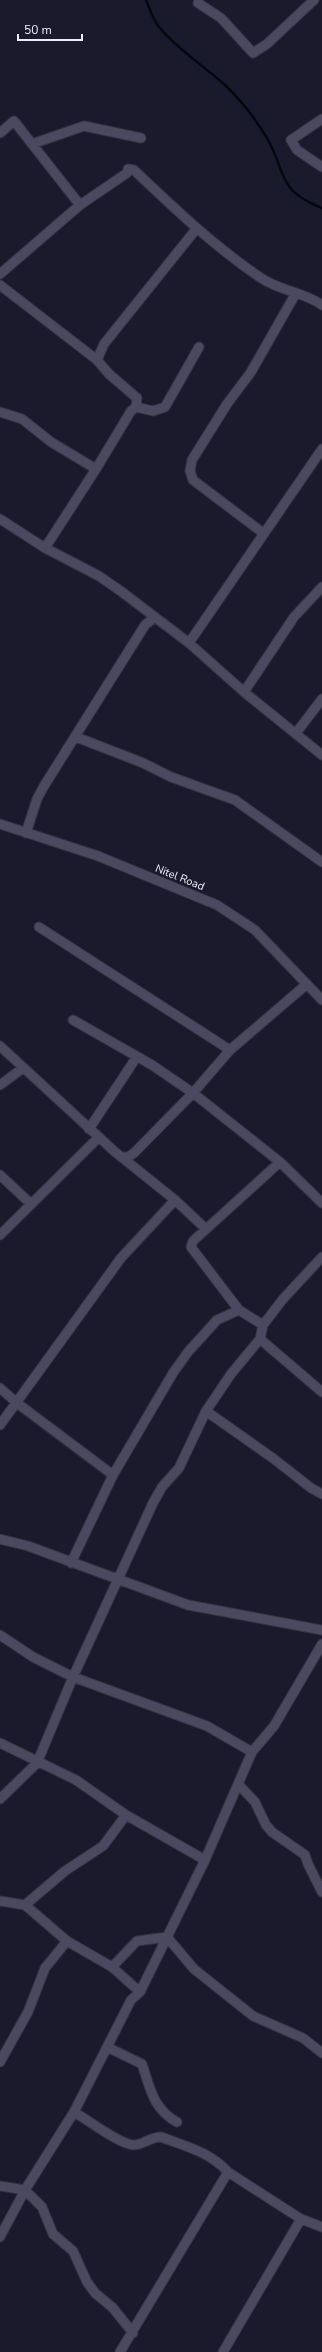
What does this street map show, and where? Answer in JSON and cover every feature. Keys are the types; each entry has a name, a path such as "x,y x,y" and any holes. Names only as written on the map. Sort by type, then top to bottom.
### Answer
{"street":[{"path":"198,3 221,18 253,53 267,44 314,0"},
{"path":"322,119 291,140 297,150 322,168"},
{"path":"0,133 14,122 80,205"},
{"path":"32,144 84,126 141,138"},
{"path":"0,274 80,205 127,173 128,169 134,170 197,228 261,278 274,285 314,299 322,305"},
{"path":"97,360 104,344 197,228"},
{"path":"0,285 97,360 109,374 137,398 136,407 131,411 45,548"},
{"path":"263,533 193,480 190,471 192,460 227,404 251,372 296,293"},
{"path":"136,407 153,411 165,407 199,347"},
{"path":"0,412 22,419 51,442 96,469"},
{"path":"188,643 322,449"},
{"path":"0,520 45,548 99,576 145,609 322,755"},
{"path":"244,692 294,617 322,587"},
{"path":"145,609 145,625"},
{"path":"26,833 37,799 71,741 76,737 145,625 155,617"},
{"path":"296,733 322,699"},
{"path":"76,737 143,762 178,780 235,800 322,862"},
{"name":"Nitel Road","path":"0,824 98,856 217,905 255,930 322,1000"},
{"path":"39,927 230,1050"},
{"path":"121,1157 128,1157 134,1152 193,1093 230,1050 307,984"},
{"path":"73,1020 136,1058 152,1065 193,1093 280,1162 322,1203"},
{"path":"0,1046 89,1129 121,1157 175,1200 206,1230"},
{"path":"89,1129 136,1058"},
{"path":"0,1085 23,1068"},
{"path":"0,1235 99,1137"},
{"path":"263,1325 239,1310 192,1252 191,1247 193,1241 280,1162"},
{"path":"0,1175 31,1204"},
{"path":"0,1425 17,1403 47,1358 96,1294 121,1258 175,1200"},
{"path":"0,1799 37,1763 73,1677 158,1494 178,1468 206,1411 231,1374 260,1339 263,1325 283,1299 322,1257"},
{"path":"71,1563 113,1475 156,1400 188,1352 217,1320 239,1310"},
{"path":"260,1339 322,1392"},
{"path":"0,1388 17,1403 113,1475"},
{"path":"206,1411 274,1459 310,1488 322,1494"},
{"path":"0,1539 28,1546 188,1605 322,1630"},
{"path":"0,1635 33,1657 73,1677 207,1726 252,1752"},
{"path":"0,2237 25,2190 74,2112 131,2000 140,1992 239,1786 252,1752 274,1726 322,1644"},
{"path":"0,1743 37,1763 76,1780 126,1815 204,1860"},
{"path":"239,1786 255,1802 266,1825 272,1832 306,1855 308,1864 322,1892"},
{"path":"25,1905 65,1871 103,1846 126,1815"},
{"path":"0,1901 25,1905 66,1941 112,1967 140,1992"},
{"path":"112,1967 137,1941 167,1937"},
{"path":"167,1937 194,1969 253,2016 303,2038 322,2053"},
{"path":"0,2062 28,2012 45,1968 66,1941"},
{"path":"107,2047 142,2064 154,2101 167,2116 177,2122"},
{"path":"74,2112 124,2143 135,2145 154,2137 161,2137 208,2155 218,2160 228,2172 301,2219 322,2227"},
{"path":"120,2352 134,2333 228,2172"},
{"path":"0,2186 25,2190 42,2207 53,2234 73,2251 87,2282 95,2293 113,2308 134,2333"},
{"path":"223,2352 301,2219"}],"waterway":[{"path":"146,0 155,21 166,35 225,85 248,110 267,138 290,187 307,201 322,208"}]}
